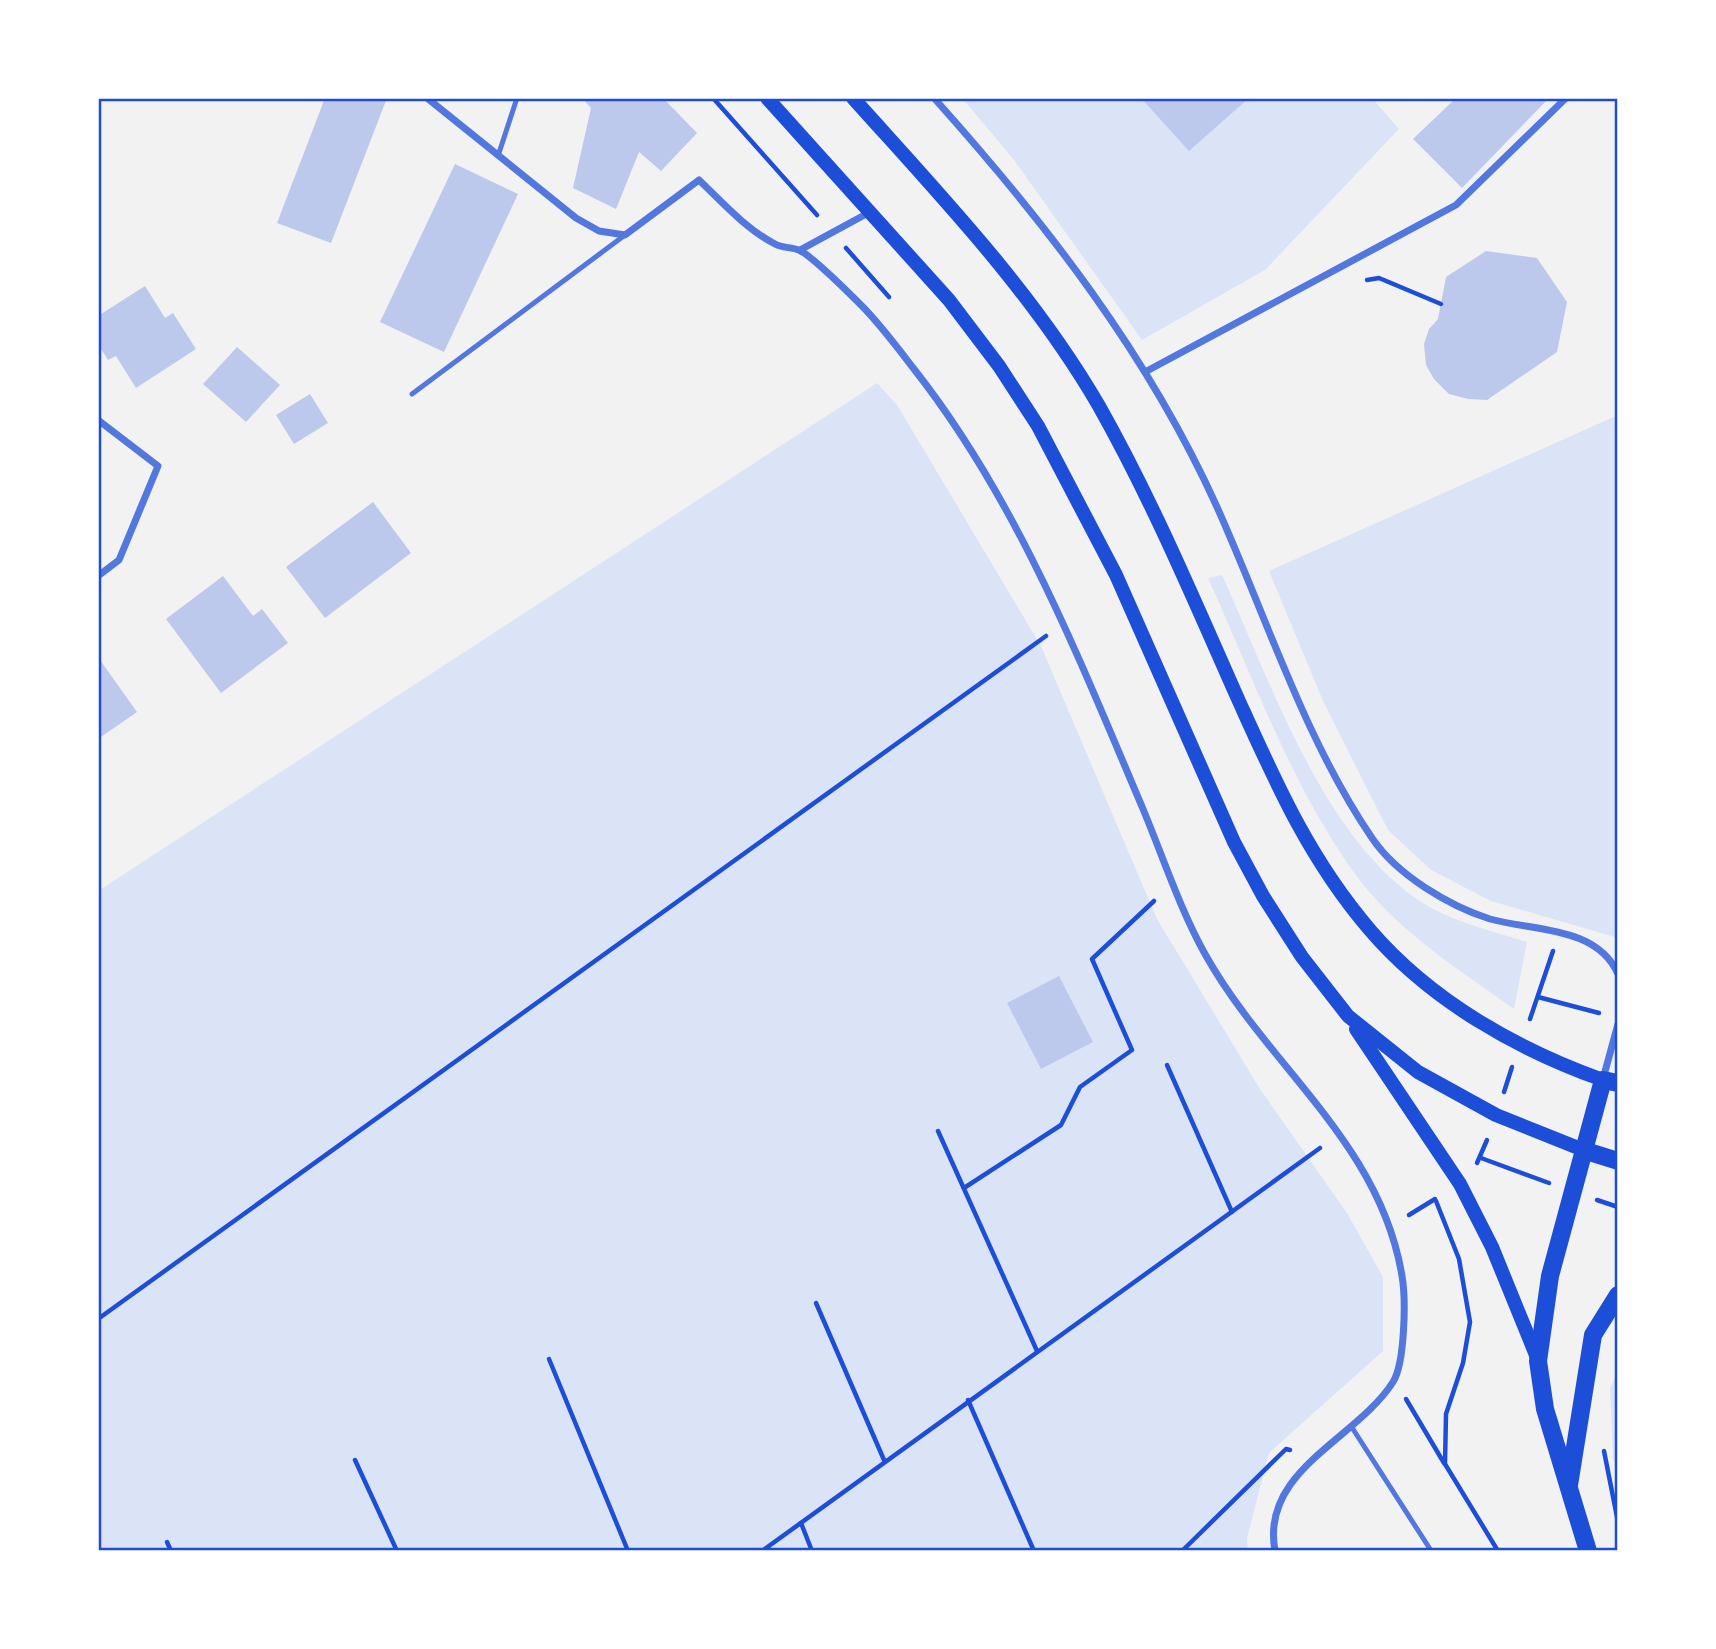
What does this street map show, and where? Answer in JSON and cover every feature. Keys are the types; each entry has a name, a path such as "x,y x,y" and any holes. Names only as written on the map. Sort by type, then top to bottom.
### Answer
{"main road":[{"path":"767,98 949,300 999,366 1038,426 1116,575 1203,775 1263,896 1301,957 1348,1016 1460,1184 1492,1247 1538,1361 1545,1409 1588,1551"},
{"path":"853,98 1011,278 1097,402 1163,531 1286,807 1339,892 1372,933 1444,997 1520,1047 1610,1082 1586,1152 1550,1276 1538,1361"},
{"path":"1348,1016 1418,1072 1496,1115 1586,1152 1618,1161"},
{"path":"1568,1492 1593,1335 1618,1295"}],"street":[{"path":"427,98 576,218 599,231 625,235 699,180 741,220 777,246 800,250 862,306 954,420 1005,505 1063,623 1204,952 1254,1030 1341,1133 1374,1186 1390,1228 1403,1278 1403,1333 1395,1380 1351,1426 1314,1457 1282,1493 1273,1537 1275,1551"},
{"path":"934,98 996,167 1072,262 1145,372 1216,505 1330,765 1373,841 1425,890 1489,918 1581,939 1604,953 1618,974"},
{"path":"1145,372 1456,205 1566,98"},
{"path":"800,250 871,212"},
{"path":"98,420 158,466 119,560 98,576"},
{"path":"1610,1082 1618,1024"}],"lane":[{"path":"498,156 517,98"},
{"path":"412,394 625,235"},
{"path":"1351,1426 1430,1549"}],"path":[{"path":"1355,283 1379,278 1441,304"},
{"path":"98,1319 1063,623"},
{"path":"964,1188 1062,1125 1080,1087 1132,1050 1092,959 1174,881"},
{"path":"1390,1228 1460,1184 1481,1158 1559,933"},
{"path":"1538,998 1605,1014"},
{"path":"1167,1065 1232,1212"},
{"path":"938,1131 1037,1351"},
{"path":"762,1551 884,1460 1341,1133"},
{"path":"1435,1199 1459,1259 1470,1322 1463,1363 1446,1414 1445,1464"},
{"path":"816,1303 884,1460"},
{"path":"549,1359 628,1551"},
{"path":"1395,1380 1498,1551"},
{"path":"968,1400 1034,1551"},
{"path":"1182,1551 1286,1449 1314,1457"},
{"path":"355,1460 397,1551"},
{"path":"801,1523 812,1551"},
{"path":"167,1542 171,1551"}],"shaded area":[{"path":"962,98 1372,98 1399,129 1265,270 1142,340 1014,160"},
{"path":"877,383 897,405 1041,646 1157,919 1260,1089 1347,1213 1383,1277 1383,1351 1269,1453 1247,1538 1248,1551 98,1551 98,891"},
{"path":"1618,415 1618,938 1491,901 1431,870 1388,830 1323,701 1269,571"},
{"path":"1222,575 1300,749 1324,793 1351,833 1381,868 1414,897 1469,924 1527,942 1514,1009 1433,951 1395,919 1362,883 1338,850 1277,736 1208,578"},
{"path":"1618,1371 1618,1470 1613,1459 1610,1388"}],"building":[{"path":"325,98 387,98 331,243 277,223"},
{"path":"582,98 663,98 697,133 661,171 639,152 616,209 573,188 591,108"},
{"path":"1141,98 1249,98 1189,151"},
{"path":"1456,98 1549,98 1462,188 1413,139"},
{"path":"455,164 518,194 444,352 380,322"},
{"path":"1486,251 1537,258 1567,302 1557,352 1487,400 1468,399 1449,394 1434,379 1426,365 1424,344 1429,329 1438,319 1446,277"},
{"path":"145,286 165,318 173,313 196,349 136,388 116,356 108,360 98,344 98,316"},
{"path":"237,347 280,385 246,422 203,384"},
{"path":"310,394 328,423 294,444 276,415"},
{"path":"373,502 411,553 325,618 286,567"},
{"path":"223,576 253,616 262,609 288,643 221,693 166,619"},
{"path":"100,660 137,712 98,739 98,662"},
{"path":"1059,976 1093,1042 1041,1069 1007,1003"}]}
